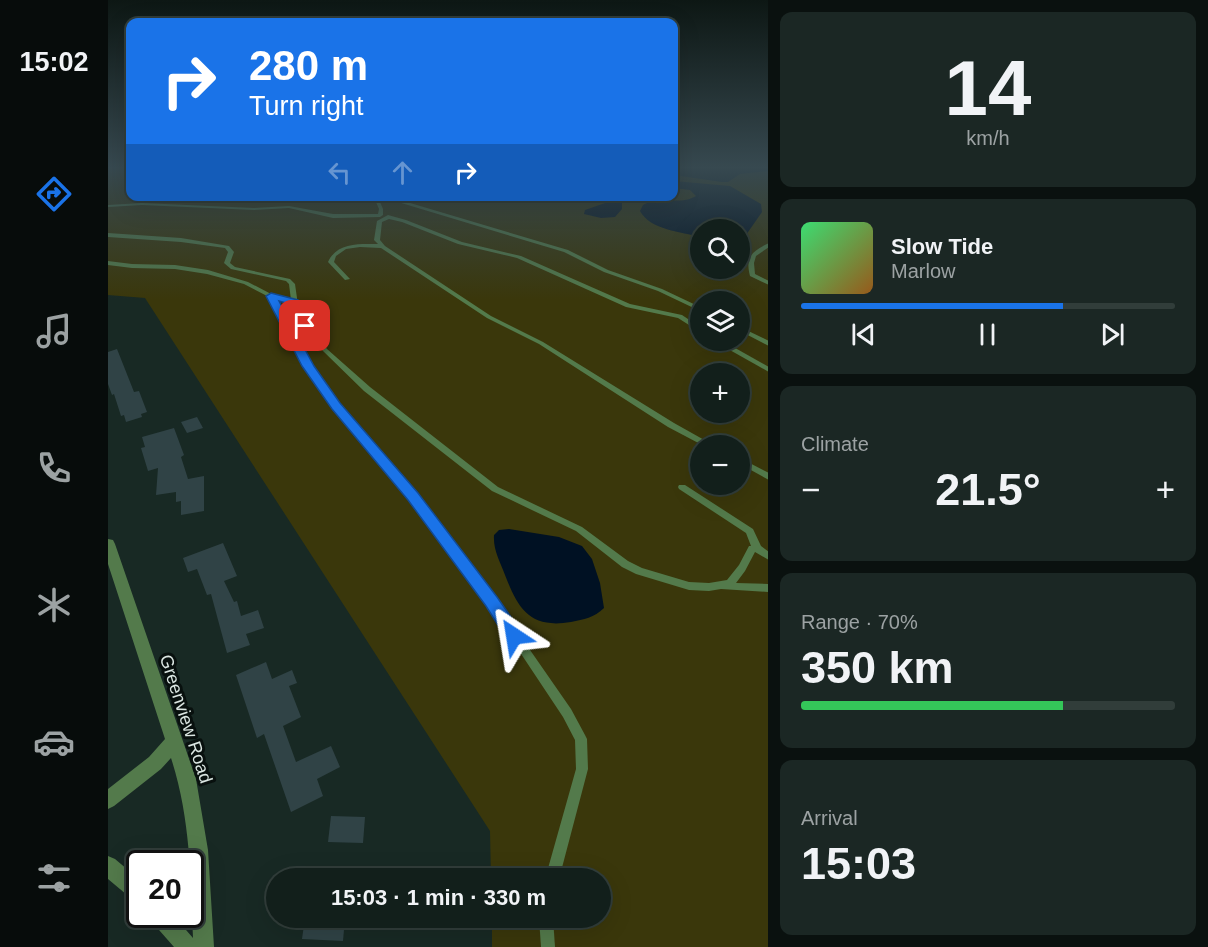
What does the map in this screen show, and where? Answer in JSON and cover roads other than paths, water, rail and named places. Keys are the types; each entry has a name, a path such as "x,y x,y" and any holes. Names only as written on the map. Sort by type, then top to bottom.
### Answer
{"street":[{"name":"Greenview Road","path":"108,544 187,779 199,850 204,947"},
{"path":"108,800 155,763 174,742"},
{"path":"108,866 126,881"},
{"path":"171,928 188,947"}],"lane":[{"path":"310,211 333,216 382,216 411,223 460,243 519,257 628,306 680,316 690,323"},
{"path":"381,211 376,235 381,246 489,317 541,343 690,435"},
{"path":"433,211 566,251 606,272 660,290 690,304"},
{"path":"108,236 181,240 227,247 231,252 227,262 233,268 288,280 292,284 296,312 305,326 343,368 495,489 579,529 625,564 639,571 689,586 768,588"},
{"path":"768,245 753,253 751,258 752,275 768,283"},
{"path":"347,279 331,262 334,254 348,247 381,246"},
{"path":"108,263 175,267 208,272 246,283 271,296 294,303"},
{"path":"271,296 294,342 326,392 355,431 413,496 491,602 581,740 582,769 555,868"},
{"path":"750,334 768,344"},
{"path":"734,351 768,370"},
{"path":"750,467 768,477"},
{"path":"682,487 750,531 757,548 768,557"},
{"path":"720,586 730,583 752,549 757,548"},
{"path":"547,928 548,947"}],"water":[{"path":"585,211 620,211 615,217 601,218 584,214"},
{"path":"640,211 762,212 750,229 750,219 690,219 690,235 651,222"},
{"path":"509,529 559,537 582,546 592,559 600,583 604,608 589,618 571,622 545,622 528,614 515,598 497,555 494,535 499,530"}]}
